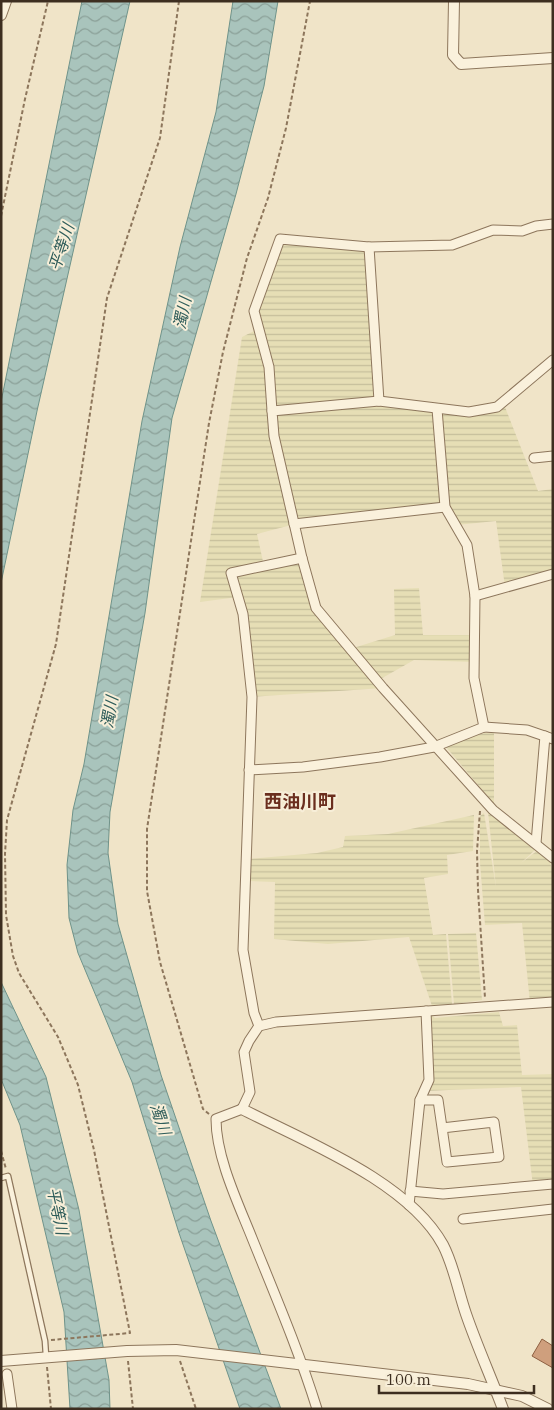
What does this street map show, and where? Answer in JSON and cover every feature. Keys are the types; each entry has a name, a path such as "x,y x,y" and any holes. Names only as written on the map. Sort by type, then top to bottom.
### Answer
{"street":[{"path":"1,15 6,1"},
{"path":"454,1 453,55 461,64 553,58"},
{"path":"553,224 536,226 522,231 493,230 452,245 369,247 280,239 254,311 269,366 274,436 302,558 316,608 434,747 493,810 553,858"},
{"path":"369,247 379,401"},
{"path":"272,411 379,401 469,412 497,407 553,360"},
{"path":"437,408 445,507 467,545 474,596 474,678 484,727"},
{"path":"534,458 553,456"},
{"path":"294,524 445,507"},
{"path":"260,1026 254,1013 243,950 252,697 243,614 231,573 302,558"},
{"path":"474,596 553,574"},
{"path":"249,770 303,767 370,759 434,747 484,727 527,730 549,738 536,843"},
{"path":"317,1409 234,1194 216,1134 216,1119 242,1109 250,1092 244,1052 249,1041 260,1026 276,1022 485,1005 553,1002"},
{"path":"409,1205 420,1100 429,1080 426,1011"},
{"path":"420,1100 438,1100 442,1128 447,1162 499,1157 494,1122 442,1128"},
{"path":"242,1109 376,1179 409,1205 432,1230 447,1255 471,1329 504,1409"},
{"path":"410,1191 443,1194 553,1184"},
{"path":"463,1219 553,1209"},
{"path":"12,1409 5,1367 49,1358 127,1351 176,1350 300,1363 495,1389 522,1396 548,1409"}],"lane":[{"path":"1,1178 8,1176 49,1358"}],"path":[{"path":"1,216 25,99 48,1"},
{"path":"44,1341 130,1333 83,1102 72,1067 58,1037 19,973 13,956 6,915 5,854 7,820 56,644 107,298 160,138 179,1"},
{"path":"216,1119 203,1109 160,962 148,891 147,828 209,423 222,352 247,258 268,198 286,128 310,1"},
{"path":"483,810 479,812 477,851 485,1005"},
{"path":"1,1151 8,1176"},
{"path":"176,1350 196,1409"},
{"path":"127,1351 133,1409"},
{"path":"49,1358 51,1409"}],"shaded area":[{"path":"280,239 369,247 379,401 469,412 503,402 538,491 553,489 553,574 505,587 496,521 457,525 444,507 295,524 257,534 264,566 302,558 316,608 350,649 395,635 394,589 419,588 423,635 475,635 474,662 414,660 377,681 383,688 252,697 238,597 200,602 242,337 258,329 254,311"},
{"path":"484,733 494,733 494,804 446,747 453,742"},
{"path":"488,812 536,849 521,863 538,850 550,861 553,877 553,996 536,1003 530,1003 522,923 485,925 480,863 480,816 484,813 496,887"},
{"path":"474,815 473,851 447,855 448,874 424,878 433,935 446,934 452,1004 432,1006 409,937 328,944 274,939 275,882 247,881 247,859 317,853 343,847 345,836 388,834"},
{"path":"476,933 482,1000 454,1004 448,934"},
{"path":"426,1011 435,1018 499,1012 503,1026 517,1025 522,1075 553,1074 553,1185 533,1186 521,1087 424,1091 429,1080"}],"water":[{"name":"平等川","path":"82,1 130,1 37,411 1,583 1,402"},
{"name":"濁川","path":"233,1 278,1 264,86 236,194 172,418 145,613 110,812 108,853 118,924 161,1075 211,1221 281,1409 240,1409 179,1233 132,1082 78,953 69,918 67,865 73,810 84,764 142,421 180,247 216,112"},
{"name":"平等川","path":"1,982 46,1077 79,1210 109,1380 110,1409 70,1409 64,1312 20,1125 1,1079"}],"building":[{"path":"542,1339 553,1346 553,1368 532,1356"}],"district":[{"name":"西油川町","path":"300,801"}]}
